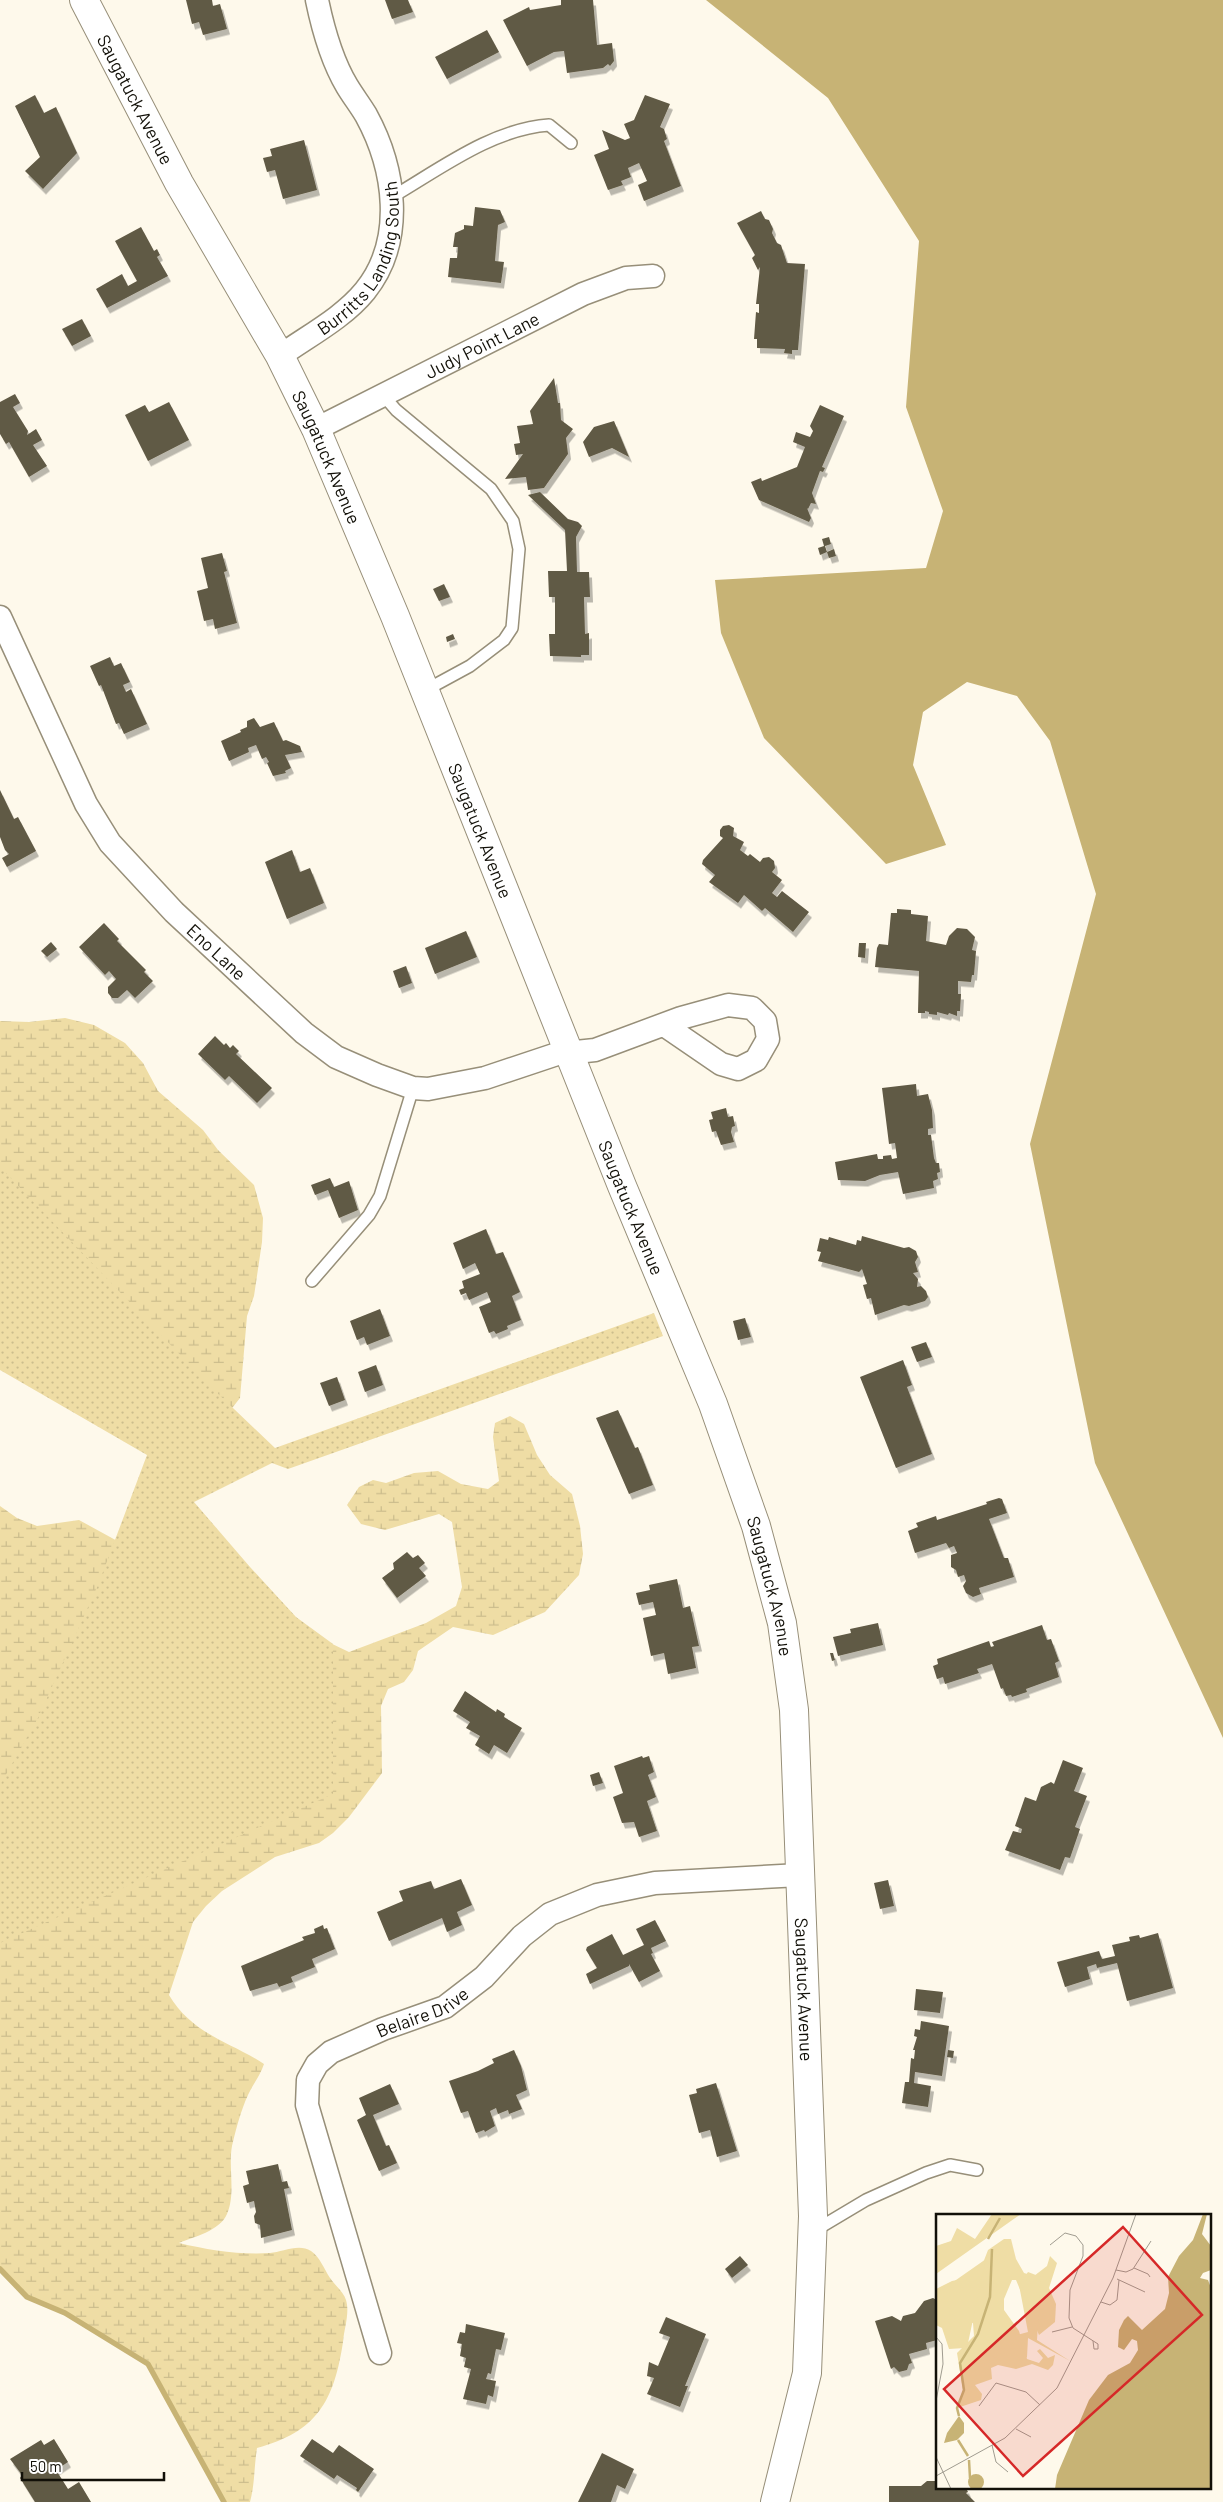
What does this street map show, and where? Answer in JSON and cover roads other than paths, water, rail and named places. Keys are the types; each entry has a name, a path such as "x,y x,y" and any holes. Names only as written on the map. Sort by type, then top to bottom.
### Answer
{"main road":[{"name":"Saugatuck Avenue","path":"84,0 180,183 280,356 316,429 713,1404 756,1526 782,1623 794,1710 813,2232 807,2373 775,2502"}],"street":[{"name":"Burritts Landing South","path":"280,356 351,305 366,290 387,246 394,209 384,152 366,114 347,86 336,63 317,0"},
{"name":"Judy Point Lane","path":"316,429 583,294 626,278 653,276"},
{"name":"Eno Lane","path":"0,617 86,804 110,843 174,912 304,1033 351,1065 413,1088 428,1088 485,1078 557,1054 595,1050 664,1025"},
{"name":"Belaire Drive","path":"380,2353 307,2105 308,2080 317,2064 330,2052 383,2029 445,2007 484,1976 522,1936 550,1914 597,1894 654,1883 800,1875"}],"lane":[{"path":"392,197 480,145 530,126 549,125 571,143"},
{"path":"383,395 396,410 491,489 513,521 519,549 512,628 504,640 470,666 424,692"},
{"path":"312,1281 369,1215 380,1196 413,1088"},
{"path":"813,2232 866,2200 926,2172 950,2165 977,2170"}],"waterway":[{"path":"0,2269 27,2297 65,2313 148,2364 224,2502"}]}
